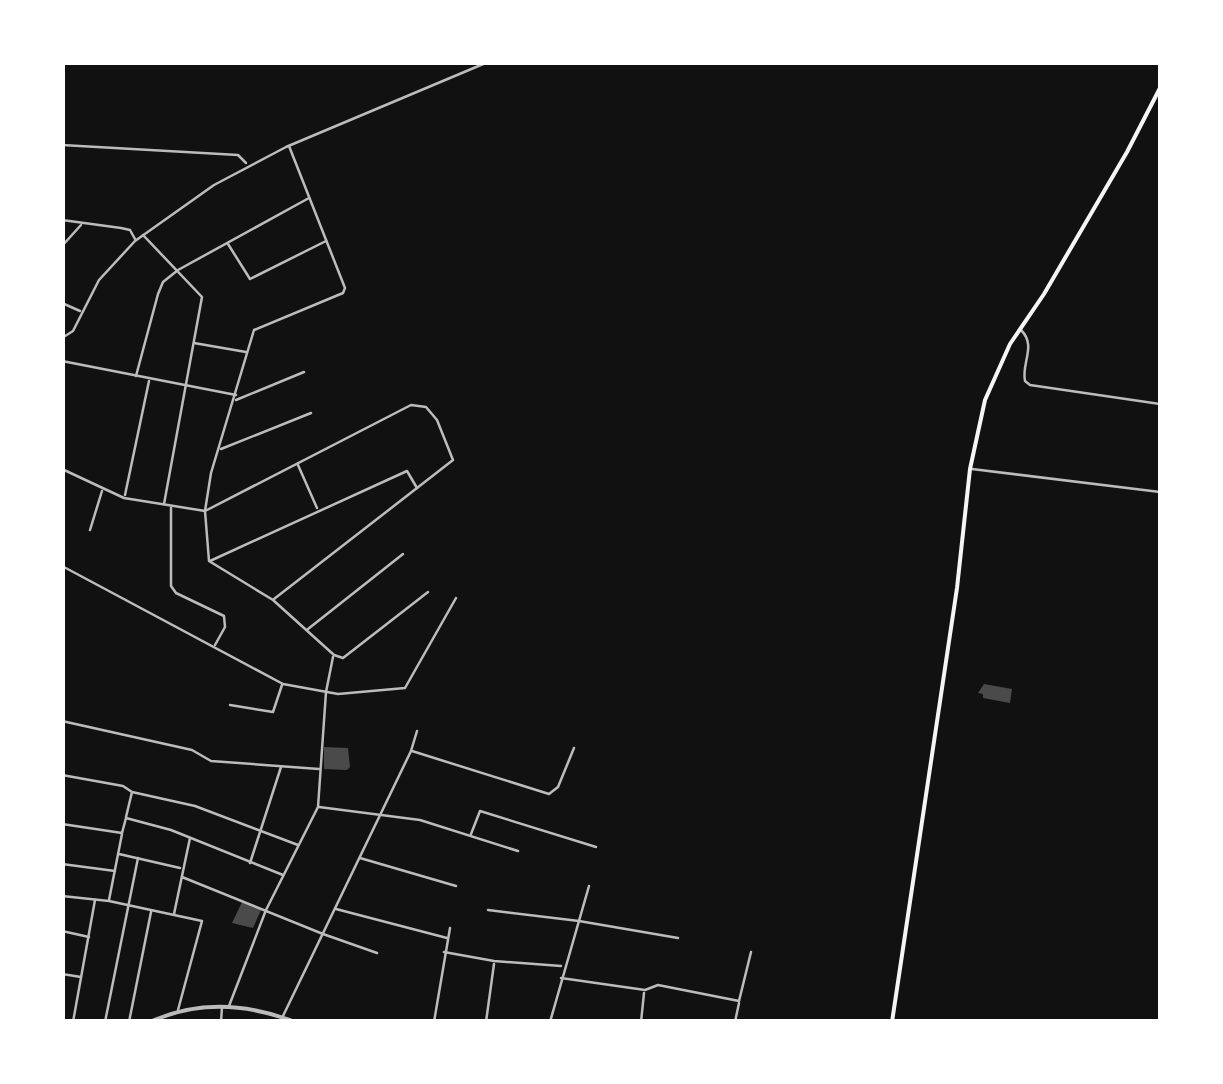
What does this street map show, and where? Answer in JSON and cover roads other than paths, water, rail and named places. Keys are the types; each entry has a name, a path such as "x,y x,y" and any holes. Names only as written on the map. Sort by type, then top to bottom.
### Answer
{"main road":[{"path":"892,1022 957,588 970,469 986,400 1020,329 1127,152 1160,88"}],"street":[{"path":"62,338 73,331 99,280 136,241 247,166 488,62"},
{"path":"62,145 238,154 245,158 247,166"},
{"path":"209,561 206,511 211,472 254,330 343,293 345,288 289,146"},
{"path":"136,376 163,282 310,198"},
{"path":"62,220 130,230 136,241"},
{"path":"62,246 83,223"},
{"path":"143,235 202,296 164,506"},
{"path":"228,242 250,279 327,241"},
{"path":"62,304 82,312"},
{"path":"1020,329 1028,338 1023,374 1030,385 1160,404"},
{"path":"193,343 248,352"},
{"path":"62,361 235,398 304,372"},
{"path":"124,498 149,379"},
{"path":"62,469 124,498 206,511 411,404 426,406 437,420 453,460 273,600"},
{"path":"220,450 312,413"},
{"path":"297,464 318,511"},
{"path":"970,469 1160,492"},
{"path":"209,561 407,471 417,488"},
{"path":"90,530 103,490"},
{"path":"171,507 168,581 176,592 224,616 225,627 214,646"},
{"path":"306,630 402,554"},
{"path":"209,561 273,600 334,656 343,658 428,592"},
{"path":"62,566 283,684 338,694 406,688 456,598"},
{"path":"221,1022 266,910 318,807 326,692 334,656"},
{"path":"230,705 273,712 283,684"},
{"path":"62,721 192,750 211,761 321,769"},
{"path":"282,1017 411,751 417,731"},
{"path":"411,751 549,794 558,787 574,748"},
{"path":"250,862 281,765"},
{"path":"62,775 123,786 132,792 196,806 299,845"},
{"path":"109,901 132,792"},
{"path":"318,807 420,820 518,851"},
{"path":"471,835 480,812 596,847"},
{"path":"126,818 190,837 283,875"},
{"path":"62,824 122,833"},
{"path":"173,916 190,837"},
{"path":"118,854 182,869"},
{"path":"359,857 456,886"},
{"path":"106,1022 138,858"},
{"path":"62,864 114,871"},
{"path":"182,877 377,952"},
{"path":"550,1022 589,886"},
{"path":"62,896 109,901 202,922 178,1010"},
{"path":"73,1022 95,900"},
{"path":"335,909 446,938"},
{"path":"129,1022 152,910"},
{"path":"488,910 678,938"},
{"path":"434,1022 450,928"},
{"path":"62,932 89,937"},
{"path":"444,952 494,961 564,966"},
{"path":"735,1022 751,952"},
{"path":"486,1022 494,961"},
{"path":"62,974 82,977"},
{"path":"561,978 645,990 658,986 739,1001"},
{"path":"641,1022 645,990"},
{"path":"150,1022 178,1010 225,1006 252,1008 294,1022"}]}
